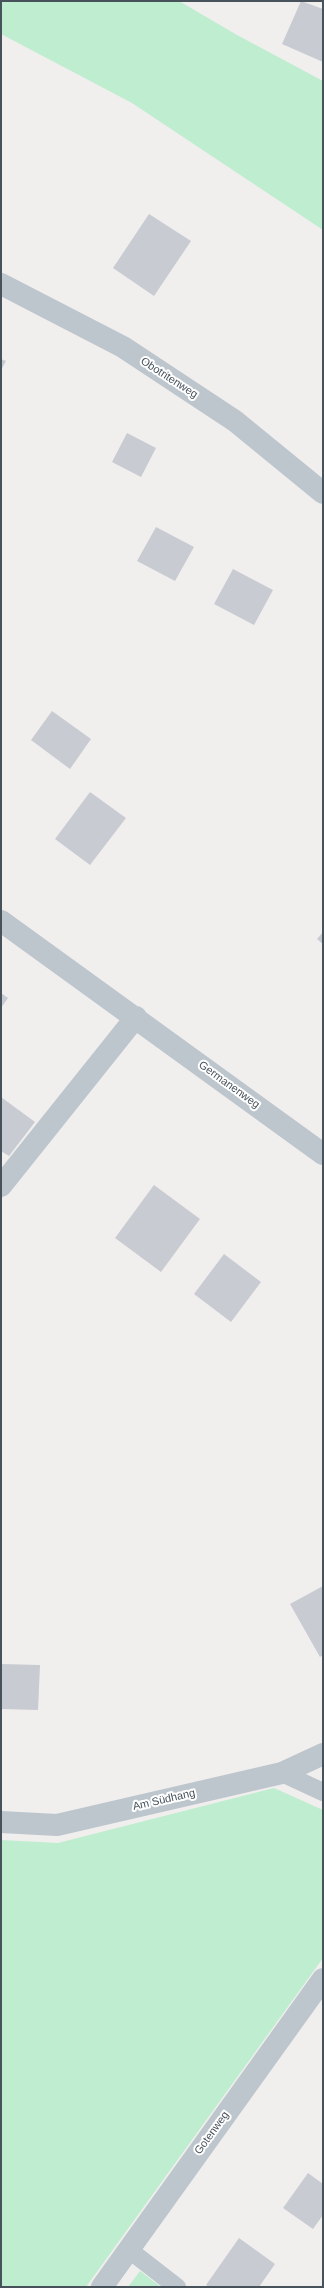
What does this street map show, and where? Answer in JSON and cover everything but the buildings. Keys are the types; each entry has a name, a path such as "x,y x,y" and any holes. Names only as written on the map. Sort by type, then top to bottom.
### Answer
{"street":[{"name":"Obotritenweg","path":"1,284 123,347 235,421 323,493"},
{"name":"Germanenweg","path":"1,921 136,1017 323,1154"},
{"path":"1,1186 136,1017"},
{"name":"Am Südhang","path":"1,1822 57,1825 282,1773 323,1754"},
{"name":"Gotenweg","path":"102,2287 323,1979"}],"lane":[{"path":"282,1773 323,1792"},
{"path":"128,2249 177,2287"}],"green space":[{"path":"1,1 179,1 237,35 323,81 323,230 132,103 1,34"},
{"path":"274,1788 323,1810 323,1958 86,2287 1,2287 1,1840 58,1843"},
{"path":"140,2271 161,2287 128,2287"}]}
